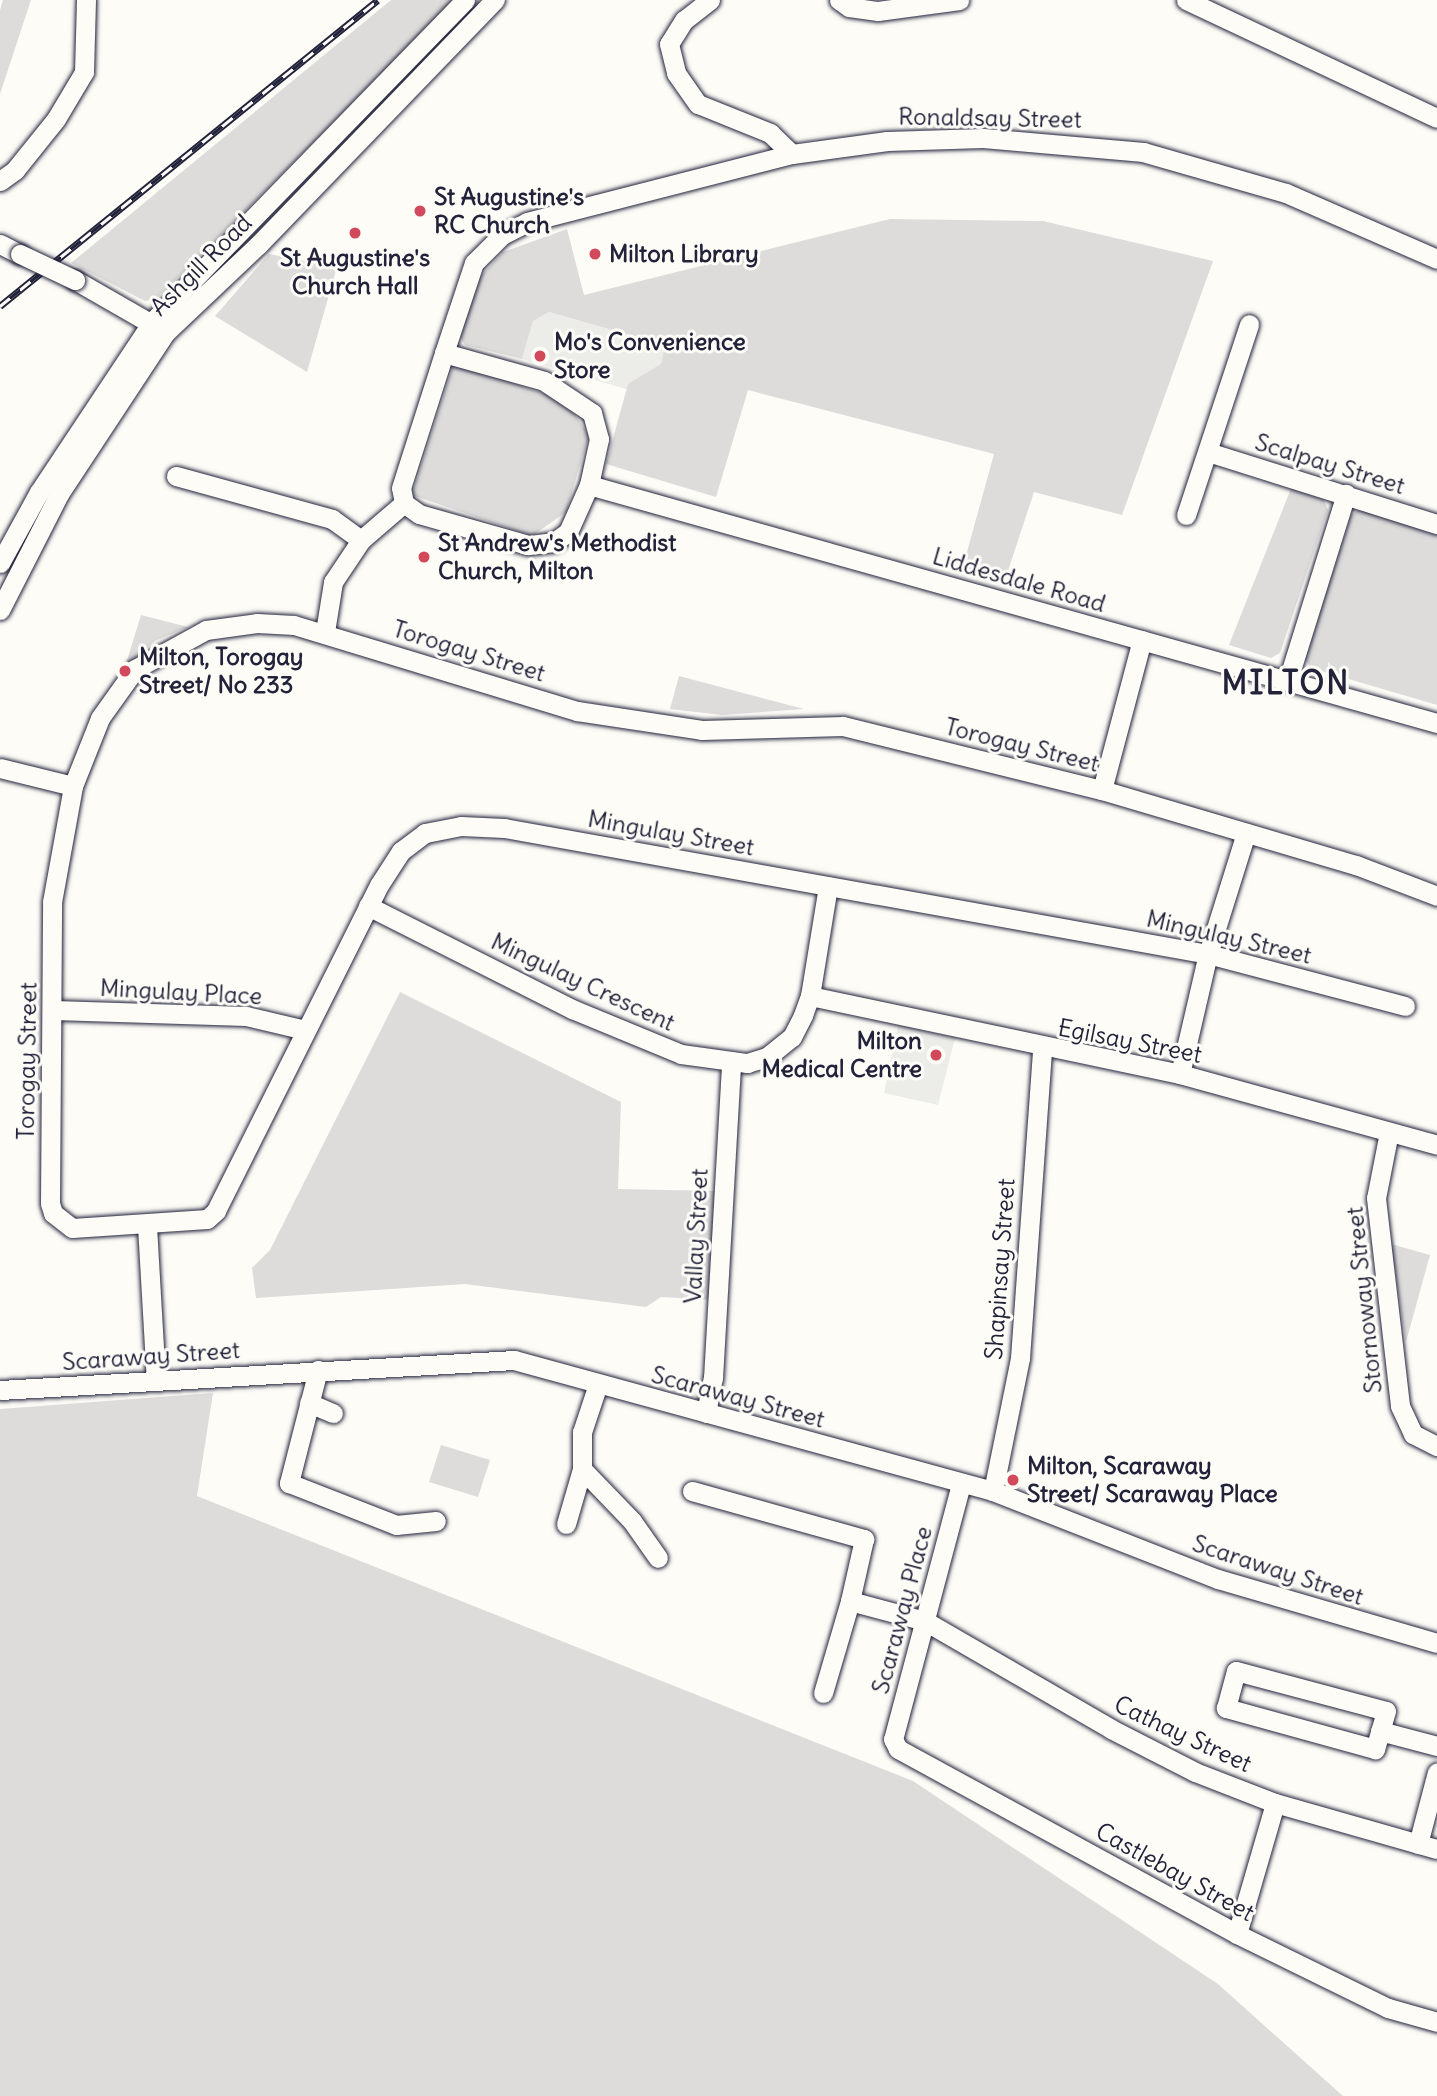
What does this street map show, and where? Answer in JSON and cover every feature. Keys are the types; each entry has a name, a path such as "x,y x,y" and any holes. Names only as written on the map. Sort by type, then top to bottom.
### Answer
{"street":[{"path":"0,181 15,170 56,119 84,72 86,0"},
{"name":"Ashgill Road","path":"0,564 39,492 159,327 465,0"},
{"name":"Ashgill Road","path":"0,610 59,494 159,327 258,245 495,0"},
{"path":"710,0 684,20 669,44 676,73 698,104 770,134 792,153"},
{"path":"839,0 849,7 878,11 959,0"},
{"path":"1186,0 1437,118"},
{"name":"Ronaldsay Street","path":"444,353 474,263 502,235 527,222 792,153 887,141 983,138 1143,152 1286,193 1437,259"},
{"path":"0,244 75,280 159,327"},
{"path":"1186,515 1249,324"},
{"path":"444,353 544,381 584,403 597,422 599,439 589,485 568,533 542,546 419,514 404,503 401,488 444,353"},
{"name":"Scalpay Street","path":"1208,452 1437,524"},
{"path":"176,476 332,519 361,540"},
{"name":"Liddesdale Road","path":"589,485 1437,723"},
{"path":"1288,680 1346,494"},
{"path":"325,632 333,582 361,540 404,503"},
{"name":"Torogay Street","path":"147,1226 72,1228 53,1213 49,1194 53,1010 52,902 72,786 111,700 135,669 156,654 206,630 257,623 325,632 577,711 702,730 843,726 1102,790 1246,832 1437,896"},
{"path":"1102,790 1142,640"},
{"path":"0,768 72,786"},
{"name":"Mingulay Street","path":"147,1226 197,1223 216,1211 304,1030 368,906 401,851 425,833 461,826 504,828 1208,954 1405,1006"},
{"path":"1180,1074 1208,954 1246,832"},
{"name":"Mingulay Crescent","path":"368,906 572,1009 681,1054 731,1062 767,1057 792,1037 810,996 828,886"},
{"name":"Egilsay Street","path":"810,996 1042,1048 1180,1074 1437,1145"},
{"name":"Mingulay Place","path":"53,1010 246,1016 304,1030"},
{"name":"Shapinsay Street","path":"993,1491 1020,1358 1042,1048"},
{"name":"Vallay Street","path":"706,1413 713,1378 731,1062"},
{"name":"Stornoway Street","path":"1390,1132 1376,1198 1400,1406 1413,1434 1437,1446"},
{"path":"147,1226 156,1380"},
{"name":"Scaraway Street","path":"0,1390 502,1358 993,1491 1218,1579 1437,1643"},
{"path":"318,1370 289,1483 396,1525 436,1521"},
{"path":"566,1524 582,1468 582,1432 598,1384"},
{"path":"309,1403 333,1413"},
{"path":"582,1468 632,1521 658,1558"},
{"name":"Scaraway Place","path":"898,1749 893,1739 961,1484"},
{"path":"692,1491 864,1539 850,1601 823,1693"},
{"name":"Cathay Street","path":"850,1601 925,1621 1111,1729 1195,1772 1275,1803 1437,1849"},
{"path":"1236,1671 1385,1711 1380,1731 1375,1749 1226,1708 1236,1671"},
{"path":"1380,1731 1437,1746"},
{"name":"Castlebay Street","path":"898,1749 1237,1934 1388,2008 1437,2022"},
{"path":"1418,1844 1437,1772"},
{"path":"1237,1934 1275,1803"}],"shaded area":[{"path":"3,0 31,0 0,94 0,10"},
{"path":"391,0 456,0 156,299 145,301 71,263"},
{"path":"890,219 1043,221 1213,261 1122,515 1034,492 1004,583 962,570 994,454 748,390 716,497 606,464 628,384 661,364 665,345 549,312 533,321 522,359 465,345 458,333 477,280 503,252 567,229 584,295"},
{"path":"269,254 337,267 307,372 215,316"},
{"path":"549,312 665,345 661,364 626,389 522,359 533,321"},
{"path":"454,363 565,401 589,435 566,512 532,536 412,495"},
{"path":"1292,486 1322,495 1328,510 1280,653 1271,658 1229,645"},
{"path":"1361,509 1437,534 1437,705 1311,668 1305,660 1351,515"},
{"path":"141,615 188,627 155,641 125,667"},
{"path":"679,676 804,709 722,715 670,709"},
{"path":"400,992 621,1102 618,1189 718,1191 713,1300 661,1297 646,1307 465,1284 256,1298 252,1268 270,1250"},
{"path":"898,1025 955,1038 938,1105 884,1093"},
{"path":"1391,1244 1430,1255 1406,1342"},
{"path":"213,1393 197,1496 913,1781 1218,1984 1343,2096 0,2096 0,1409"},
{"path":"441,1445 490,1460 478,1497 429,1482"}],"railway":[{"path":"0,306 378,0"}],"place":[{"name":"St Augustine's RC Church","path":"420,211"},
{"name":"St Augustine's Church Hall","path":"355,233"},
{"name":"Milton Library","path":"595,254"},
{"name":"Mo's Convenience Store","path":"540,356"},
{"name":"St Andrew's Methodist Church, Milton","path":"424,557"},
{"name":"Milton, Torogay Street/ No 233","path":"125,671"},
{"name":"Milton Medical Centre","path":"936,1055"},
{"name":"Milton, Scaraway Street/ Scaraway Place","path":"1013,1480"}],"district":[{"name":"MILTON","path":"1286,683"}]}
